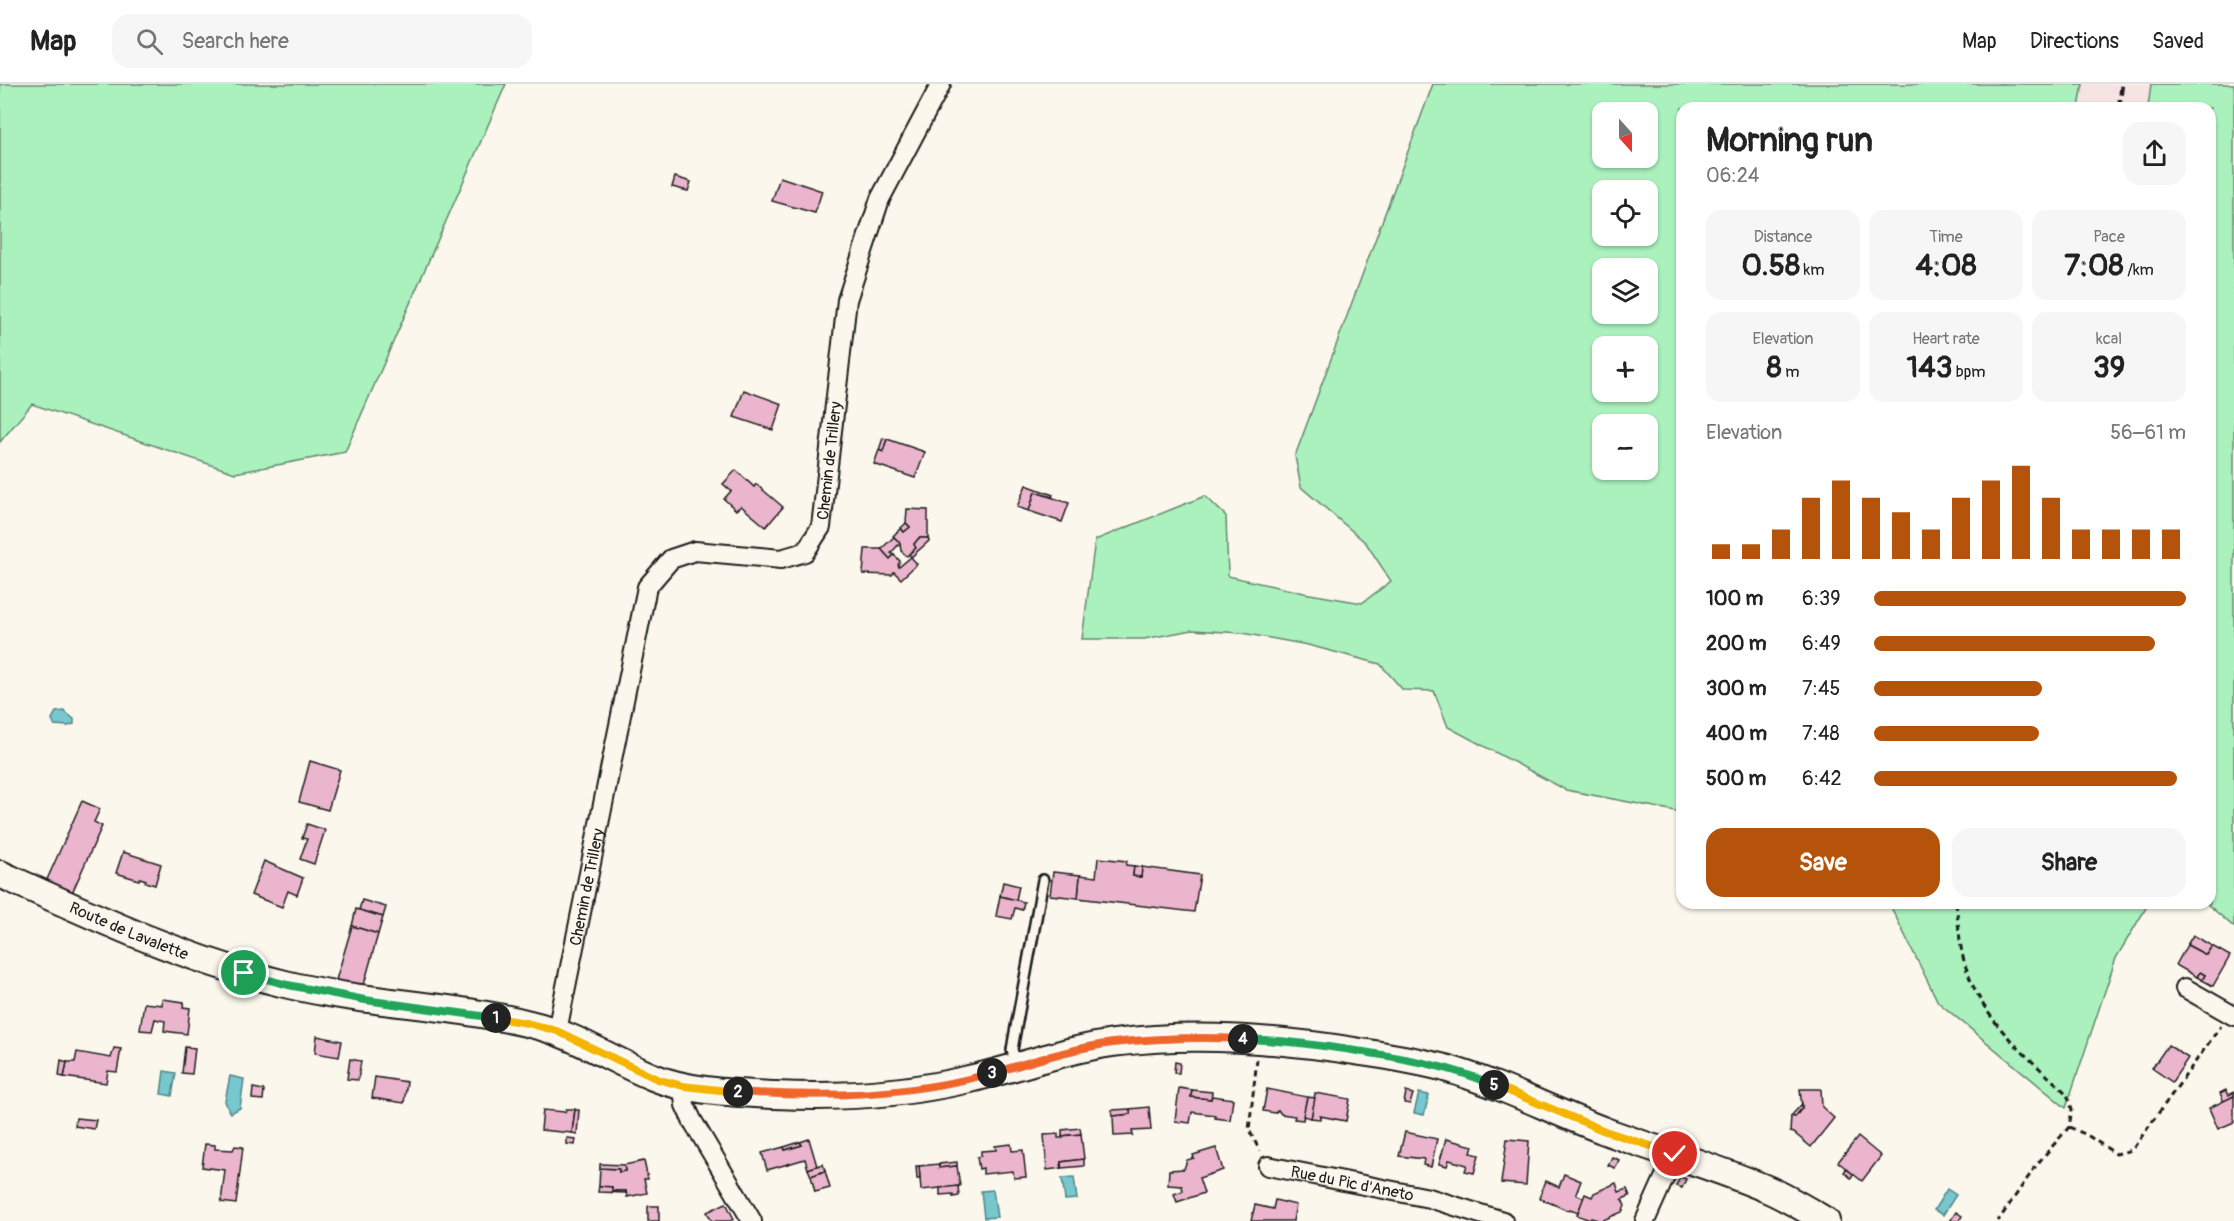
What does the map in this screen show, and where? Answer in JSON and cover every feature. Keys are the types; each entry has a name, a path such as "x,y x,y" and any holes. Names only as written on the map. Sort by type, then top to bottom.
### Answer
{"street":[{"name":"Chemin de Trillery","path":"557,1031 647,587 671,559 695,552 781,560 805,552 821,527 847,300 880,199 941,84"},
{"name":"Route de Lavalette","path":"0,874 134,933 244,973 288,985 365,1000 527,1023 557,1031 657,1079 683,1086 780,1095 845,1095 947,1084 1064,1052 1112,1043 1159,1039 1259,1040 1324,1046 1403,1059 1446,1069 1488,1083 1605,1131 1675,1154 1773,1192 1826,1221"},
{"path":"2185,988 2232,1015"},
{"path":"683,1086 685,1105 692,1120 752,1221"},
{"path":"1645,1221 1675,1154"},
{"name":"Rue du Pic d'Aneto","path":"1268,1166 1429,1198 1503,1221"}],"lane":[{"path":"1017,1066 1012,1050 1042,880"}],"path":[{"path":"1957,909 1962,953 1975,994 1998,1029 2067,1094 2072,1109 2069,1127 2038,1163 1998,1221"},
{"path":"2069,1127 2087,1135 2116,1154 2132,1150 2232,1015"},
{"path":"1259,1040 1249,1130 1268,1166"}],"shaded area":[{"path":"2083,84 2151,84 2149,102 2080,102"}],"green space":[{"path":"0,84 506,84 345,452 235,473 32,404 0,442"},
{"path":"1433,84 2083,84 2080,102 1676,102 1676,811 1566,790 1448,727 1434,691 1403,690 1380,664 1308,645 1242,633 1192,630 1144,639 1082,639 1095,540 1205,496 1226,516 1228,576 1362,603 1391,581 1366,543 1301,487 1295,456"},
{"path":"2151,84 2234,84 2234,927 2213,909 2216,909 2216,102 2149,102"},
{"path":"1892,909 2145,909 2116,958 2066,1108 1938,1002"}],"water":[{"path":"64,711 74,719 74,724 54,725 52,719 56,712"},
{"path":"164,1071 176,1073 172,1096 161,1094"},
{"path":"230,1076 244,1079 240,1108 231,1113 225,1101"},
{"path":"1419,1093 1429,1095 1424,1115 1414,1113"},
{"path":"1074,1177 1077,1199 1065,1200 1062,1178"},
{"path":"1947,1189 1956,1195 1943,1215 1934,1210"},
{"path":"993,1190 997,1217 984,1218 981,1191"}],"building":[{"path":"675,177 691,182 688,191 672,187"},
{"path":"780,177 822,191 815,213 772,201"},
{"path":"744,390 782,404 773,430 734,417"},
{"path":"883,438 887,439 883,452 879,450"},
{"path":"887,439 925,452 915,478 874,464 879,450 883,452"},
{"path":"736,470 754,487 756,484 783,507 766,527 741,506 736,510 724,499 731,491 723,484"},
{"path":"1026,485 1053,495 1052,497 1035,492 1029,511 1017,507"},
{"path":"1035,492 1069,503 1062,522 1029,511"},
{"path":"907,509 928,510 928,538 919,538 914,544 916,548 907,556 901,551 900,543 893,536 901,528 904,532 910,527 906,523"},
{"path":"906,523 910,527 904,532 901,528"},
{"path":"894,537 900,543 891,553 894,555 890,559 881,549"},
{"path":"919,538 928,538 929,541 911,557 909,554 916,548 914,544"},
{"path":"865,549 881,549 890,559 894,555 900,561 899,567 911,557 917,564 901,579 894,572 892,575 863,574"},
{"path":"310,761 340,770 328,810 299,802"},
{"path":"82,801 100,809 94,822 102,826 71,895 45,884"},
{"path":"307,824 325,830 314,864 300,859 307,839 302,838"},
{"path":"123,852 161,864 155,885 140,878 139,880 116,873"},
{"path":"1098,858 1127,861 1126,865 1134,866 1133,876 1141,877 1142,867 1200,875 1194,912 1078,898 1080,875 1096,877"},
{"path":"264,861 303,878 297,895 288,891 282,907 251,895"},
{"path":"1134,866 1142,867 1141,877 1133,876"},
{"path":"1053,872 1080,875 1078,898 1050,895"},
{"path":"1003,882 1019,886 1016,900 1000,896"},
{"path":"1000,896 1024,902 1022,910 1015,908 1012,919 996,916"},
{"path":"362,900 386,907 383,917 359,910"},
{"path":"356,909 383,917 378,934 352,926"},
{"path":"352,926 378,934 363,988 336,980"},
{"path":"2193,935 2212,946 2206,955 2187,945"},
{"path":"2187,945 2206,955 2212,946 2230,956 2213,986 2202,980 2205,975 2200,972 2197,977 2176,965"},
{"path":"2200,972 2205,975 2202,980 2197,977"},
{"path":"162,999 184,1002 183,1007 190,1008 187,1034 164,1031 165,1021 155,1019 152,1031 140,1030 144,1003 162,1005"},
{"path":"317,1036 342,1041 339,1057 315,1053"},
{"path":"2168,1045 2188,1058 2172,1082 2152,1068"},
{"path":"185,1047 195,1048 192,1074 182,1073"},
{"path":"114,1048 121,1049 117,1072 108,1071 106,1083 64,1077 67,1062 75,1062 77,1052 111,1058"},
{"path":"350,1059 361,1061 358,1080 347,1079"},
{"path":"61,1060 67,1062 64,1077 59,1076"},
{"path":"1175,1062 1180,1063 1179,1073 1174,1073"},
{"path":"375,1077 407,1082 404,1103 372,1098"},
{"path":"253,1088 264,1090 263,1100 252,1099"},
{"path":"1179,1088 1192,1090 1191,1097 1211,1099 1212,1096 1233,1099 1230,1120 1215,1118 1215,1115 1192,1112 1190,1123 1175,1121"},
{"path":"1267,1089 1307,1097 1303,1120 1281,1114 1278,1110 1275,1113 1263,1111"},
{"path":"1800,1089 1821,1089 1822,1107 1834,1118 1811,1147 1790,1132 1791,1116 1795,1117 1802,1108"},
{"path":"1192,1090 1212,1092 1211,1099 1191,1097"},
{"path":"2226,1090 2229,1095 2234,1092 2234,1096 2224,1102 2220,1093"},
{"path":"1406,1092 1413,1094 1410,1104 1404,1103"},
{"path":"1315,1093 1350,1099 1346,1121 1320,1116 1320,1119 1311,1118"},
{"path":"2234,1096 2234,1122 2218,1129 2209,1108"},
{"path":"1307,1097 1315,1098 1311,1118 1303,1116"},
{"path":"1802,1104 1802,1108 1795,1117 1791,1116"},
{"path":"1149,1107 1151,1130 1132,1131 1133,1135 1114,1136 1113,1116 1130,1114 1130,1109"},
{"path":"566,1109 575,1109 572,1133 541,1130 543,1110 565,1112"},
{"path":"1130,1109 1130,1114 1113,1116 1112,1110"},
{"path":"575,1110 579,1110 577,1134 572,1133"},
{"path":"76,1118 96,1120 94,1129 75,1126"},
{"path":"1080,1128 1081,1134 1062,1136 1062,1130"},
{"path":"1405,1132 1437,1139 1431,1167 1423,1165 1424,1159 1399,1156"},
{"path":"1058,1134 1058,1138 1063,1138 1062,1136 1081,1134 1084,1159 1061,1162 1062,1168 1047,1170 1044,1135"},
{"path":"1858,1137 1881,1156 1862,1181 1838,1162"},
{"path":"567,1138 576,1139 575,1145 567,1144"},
{"path":"809,1139 817,1166 808,1169 805,1159 767,1170 762,1153 802,1145 800,1142"},
{"path":"1446,1139 1473,1146 1471,1153 1479,1155 1474,1173 1465,1171 1467,1165 1449,1160 1447,1166 1439,1164"},
{"path":"1507,1139 1529,1141 1526,1185 1501,1183"},
{"path":"800,1142 802,1145 785,1150 784,1147"},
{"path":"205,1144 215,1145 215,1149 233,1150 235,1146 243,1147 236,1204 221,1202 225,1170 202,1167"},
{"path":"1011,1144 1012,1151 1023,1150 1026,1177 1014,1178 1013,1171 983,1174 983,1168 979,1169 977,1157 981,1156 981,1151 996,1150 995,1146"},
{"path":"1216,1148 1223,1170 1199,1178 1204,1193 1177,1202 1174,1194 1183,1191 1182,1186 1168,1185 1169,1170 1184,1169 1187,1160 1194,1158 1193,1155"},
{"path":"1612,1157 1619,1160 1615,1168 1608,1165"},
{"path":"1084,1159 1084,1166 1062,1168 1061,1162"},
{"path":"644,1161 648,1179 644,1179 647,1193 627,1197 626,1191 612,1191 612,1187 599,1186 600,1168 619,1169 619,1172 625,1171 624,1165"},
{"path":"957,1162 957,1166 939,1168 939,1164"},
{"path":"600,1164 624,1165 625,1171 600,1168"},
{"path":"823,1164 825,1171 811,1176 808,1169"},
{"path":"939,1164 939,1168 957,1166 960,1186 921,1190 919,1166"},
{"path":"916,1166 919,1166 920,1179 917,1179"},
{"path":"1846,1169 1853,1174 1851,1178 1844,1172"},
{"path":"825,1171 830,1188 815,1192 811,1176"},
{"path":"1564,1174 1581,1181 1576,1194 1584,1198 1578,1212 1570,1209 1569,1211 1539,1198 1546,1181 1559,1187"},
{"path":"1680,1177 1686,1179 1682,1188 1676,1186"},
{"path":"1616,1183 1619,1192 1627,1189 1630,1196 1622,1199 1625,1206 1622,1212 1601,1221 1577,1215 1585,1194 1592,1197 1594,1193"},
{"path":"599,1186 612,1187 612,1191 626,1191 626,1193 598,1192"},
{"path":"958,1186 959,1196 940,1195 940,1188"},
{"path":"1275,1200 1296,1205 1293,1221 1251,1221 1255,1205 1273,1209"},
{"path":"726,1203 734,1219 712,1221 707,1212"},
{"path":"648,1206 659,1206 659,1221 648,1221"},
{"path":"1956,1212 1962,1216 1959,1221 1950,1221"}],"railway":[{"path":"2120,102 2122,84"}],"route":[{"path":"244,973 288,985 365,1000 527,1023 557,1031 657,1079 683,1086 780,1095 845,1095 947,1084 1064,1052 1112,1043 1208,1038 1324,1046 1403,1059 1446,1069 1488,1083 1605,1131 1675,1154"}]}
